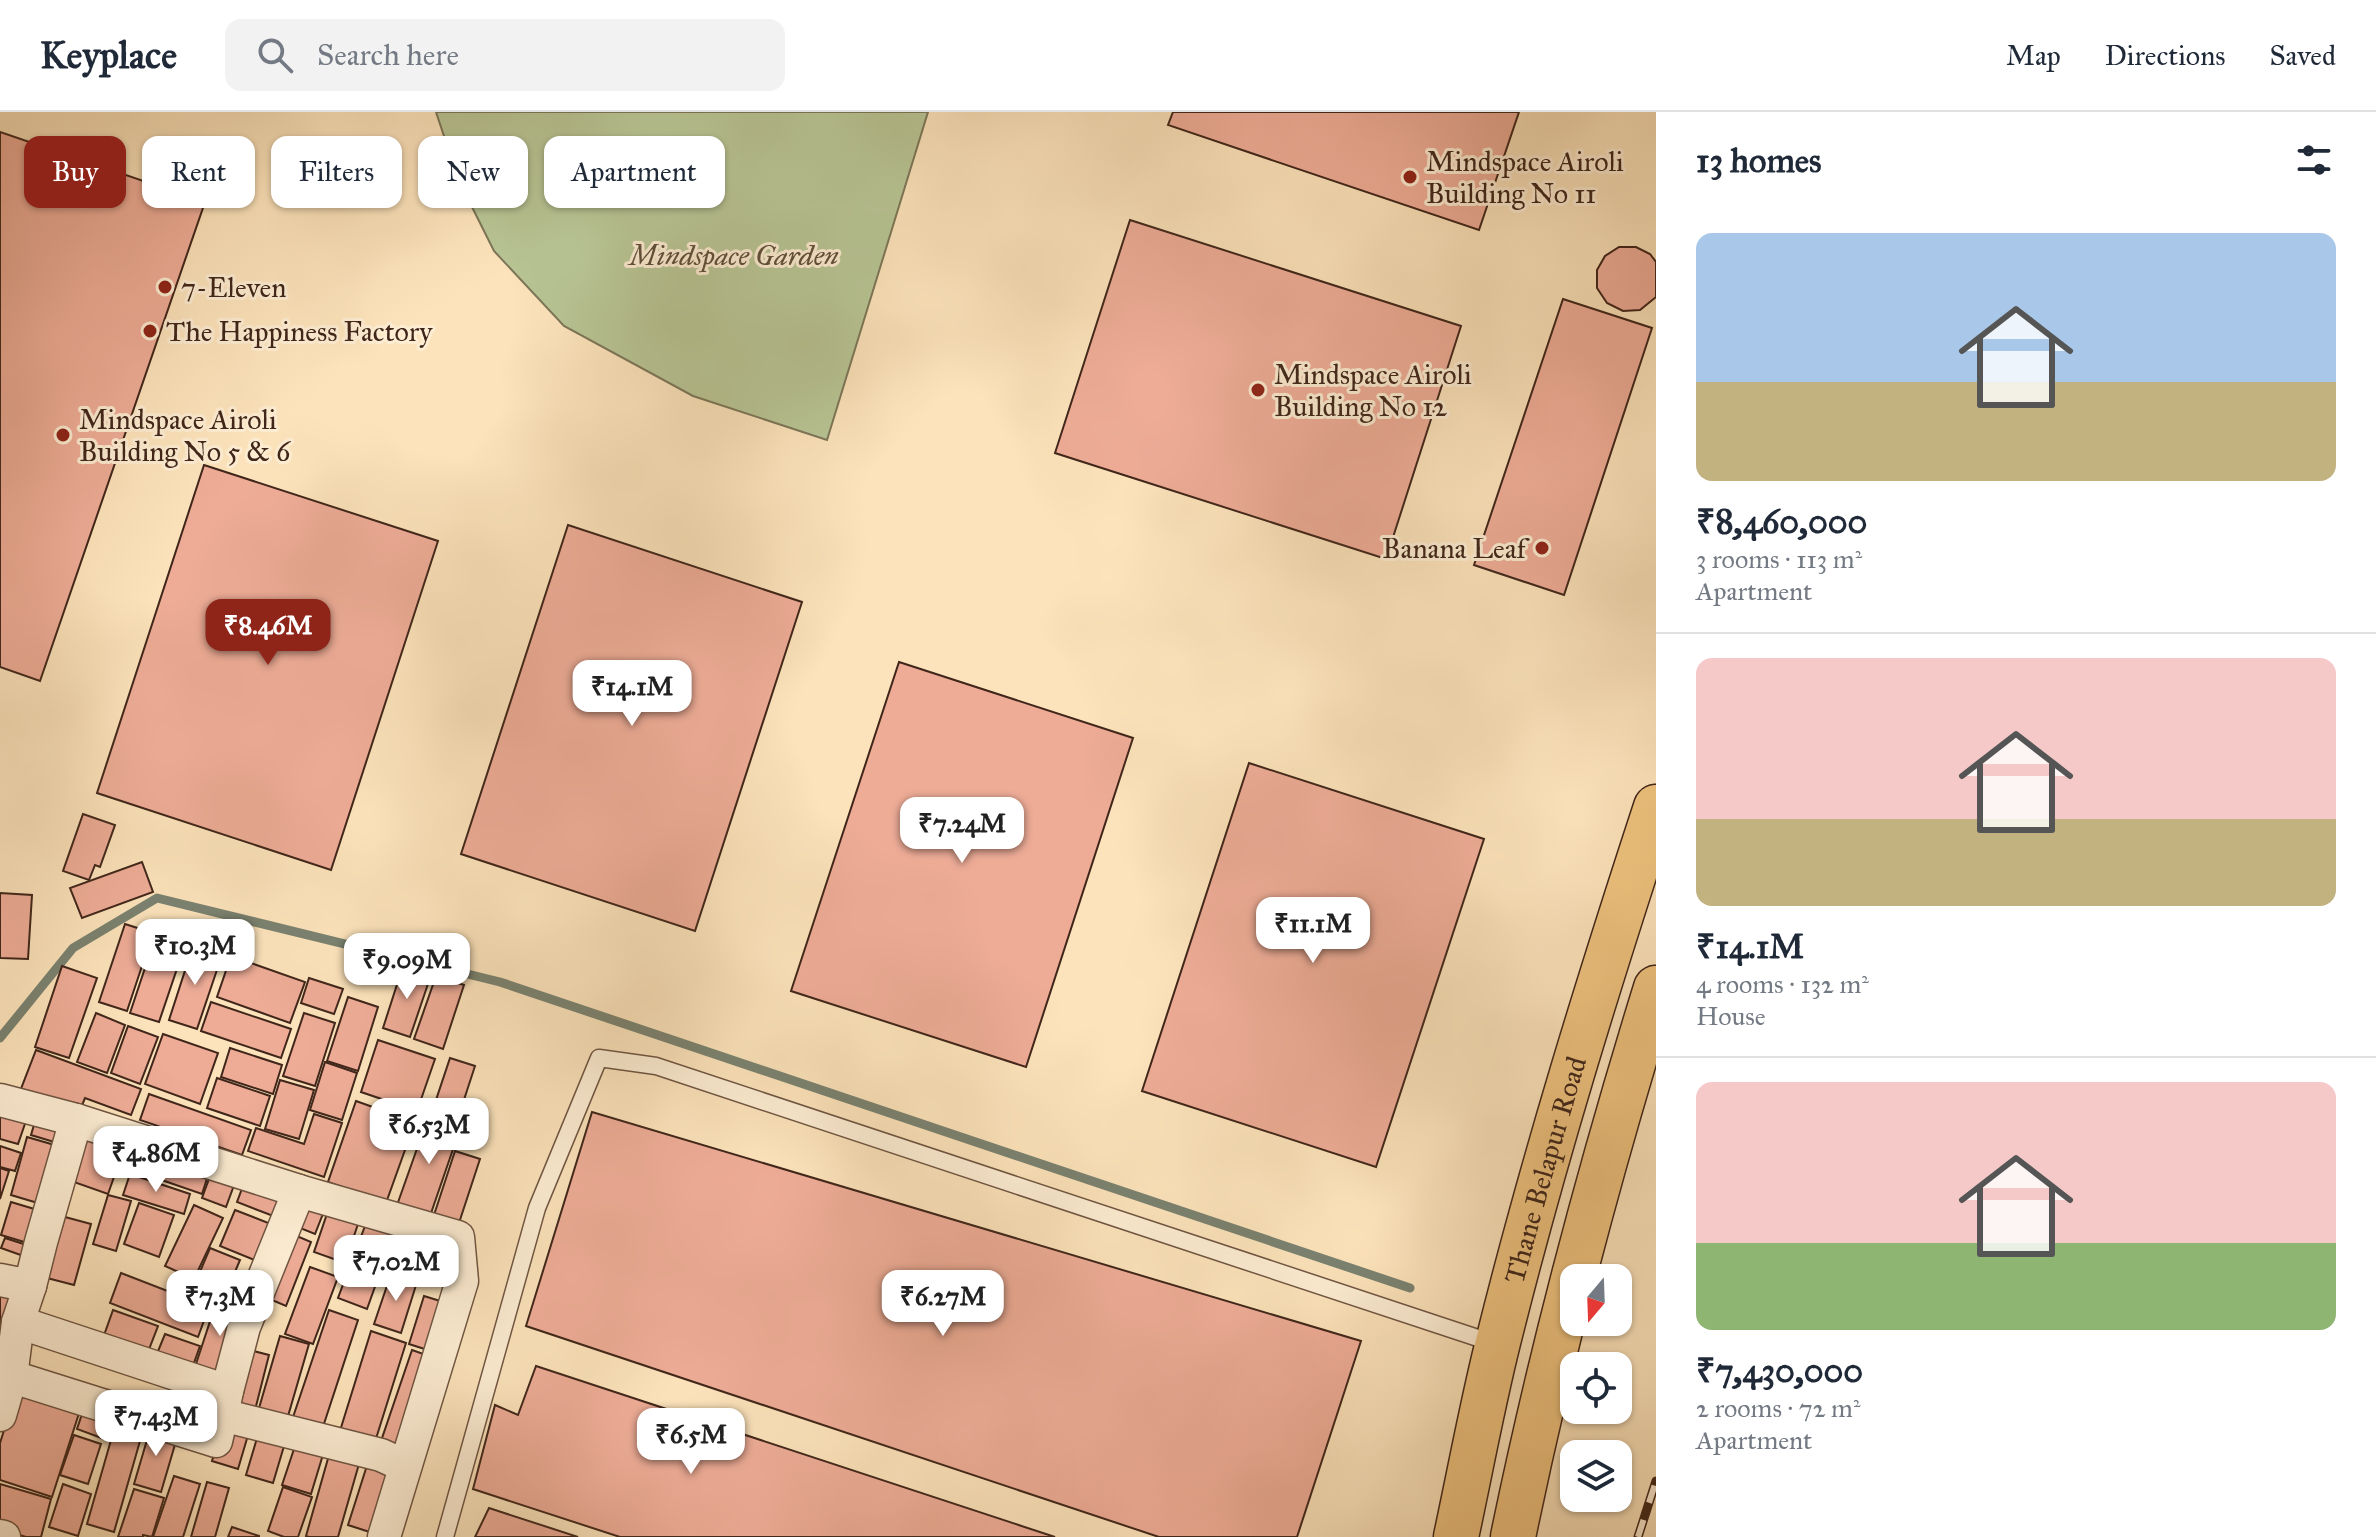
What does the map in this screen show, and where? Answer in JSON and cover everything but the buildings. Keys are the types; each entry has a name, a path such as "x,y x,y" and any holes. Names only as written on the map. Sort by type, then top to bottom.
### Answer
{"main road":[{"name":"Thane Belapur Road","path":"1456,1537 1497,1344 1572,1072 1656,807"},
{"name":"Thane Belapur Road","path":"1513,1537 1563,1314 1656,988"}],"street":[{"path":"0,1100 76,1120 299,1191 458,1237 462,1281 384,1537"},
{"path":"0,1415 18,1322 15,1283 41,1242 76,1120"},
{"path":"6,1375 216,1441 244,1327 299,1191"},
{"path":"18,1322 224,1403 381,1455 405,1466"}],"lane":[{"path":"445,1537 537,1208 599,1058 656,1066 1497,1344"}],"green space":[{"name":"Mindspace Garden","path":"436,112 928,112 827,440 693,396 564,326 494,251 472,208 528,208 528,136 444,136"}],"waterway":[{"path":"0,1038 73,948 157,898 500,982 1410,1288"}],"railway":[{"path":"1638,1537 1656,1481"}],"place":[{"name":"Mindspace Airoli Building No 11","path":"1410,177"},
{"name":"7-Eleven","path":"165,287"},
{"name":"The Happiness Factory","path":"150,331"},
{"name":"Mindspace Airoli Building No 12","path":"1258,390"},
{"name":"Mindspace Airoli Building No 5 & 6","path":"63,435"},
{"name":"Banana Leaf","path":"1542,548"}]}
